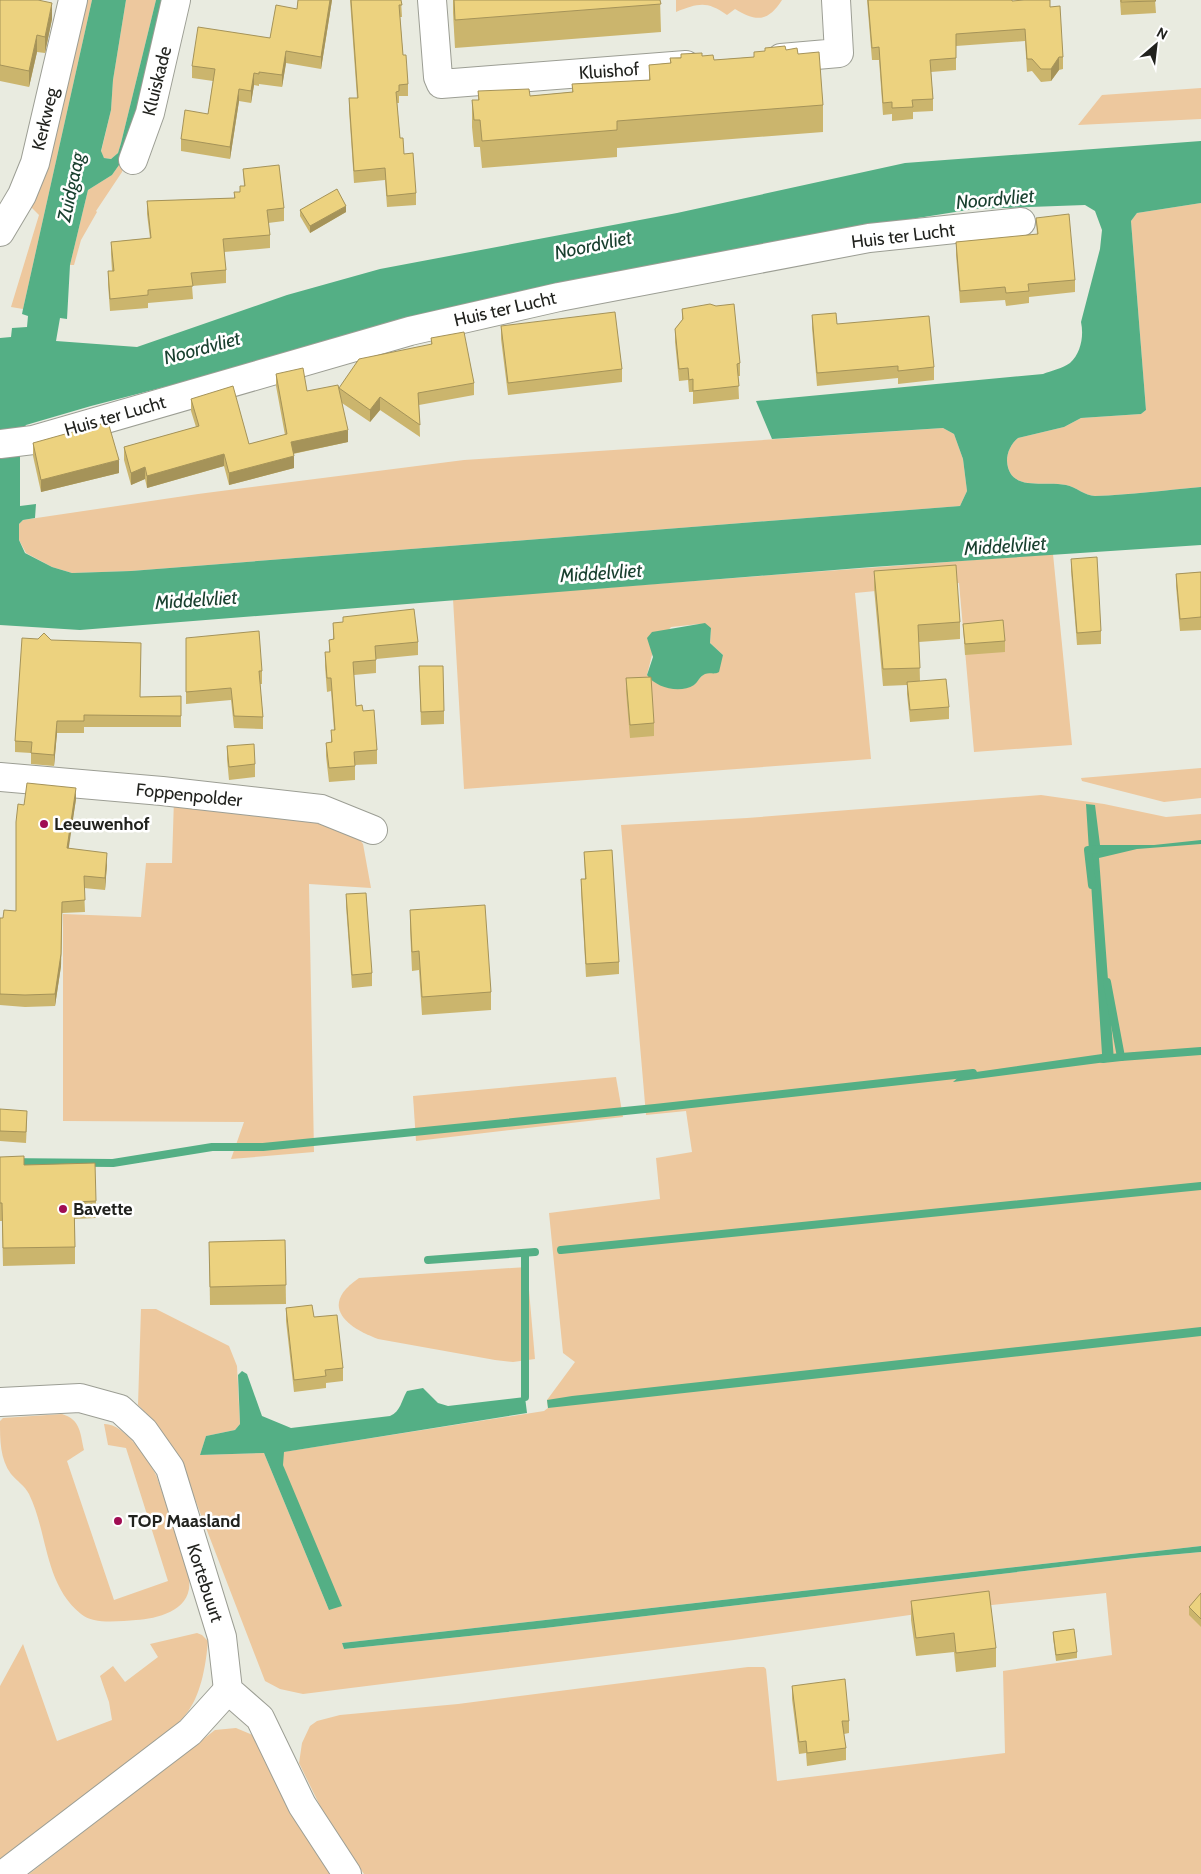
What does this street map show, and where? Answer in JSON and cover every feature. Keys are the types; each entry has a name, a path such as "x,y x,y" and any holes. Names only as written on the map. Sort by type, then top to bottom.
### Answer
{"street":[{"name":"Kerkweg","path":"0,232 22,195 35,163 73,0"},
{"name":"Kluiskade","path":"133,160 150,112 176,0"},
{"name":"Kluishof","path":"432,0 438,77 441,84 706,64"},
{"path":"756,60 839,53 836,0"},
{"name":"Huis ter Lucht","path":"0,444 33,440 410,331 549,299 869,238 1021,222"},
{"name":"Foppenpolder","path":"0,778 162,791 321,809 373,830"},
{"name":"Kortebuurt","path":"0,1402 80,1398 120,1409 144,1431 170,1468 222,1637 228,1690"},
{"path":"4,1874 190,1732 228,1690 260,1718 302,1805 347,1874"}],"shaded area":[{"path":"86,0 92,0 23,309 11,307 39,215 31,207 44,176"},
{"path":"126,0 156,0 121,143 118,153 111,159 104,158 101,152 111,110 113,80"},
{"path":"676,0 782,0 772,13 761,18 755,18 735,9 727,15 714,7 703,5 697,5 676,12"},
{"path":"1201,88 1201,119 1078,125 1102,95"},
{"path":"126,155 122,172 96,211 81,240 74,265 70,265 88,190 112,175"},
{"path":"1201,203 1201,487 1095,496 1088,495 1066,485 1029,483 1014,478 1009,471 1007,458 1010,448 1018,438 1064,427 1081,418 1141,414 1146,410 1131,221 1137,213"},
{"path":"943,428 954,434 963,459 967,491 960,506 131,571 72,573 52,567 26,553 19,540 19,524 23,520 198,494 464,460"},
{"path":"1053,554 1072,745 974,752 959,583 855,593 871,759 464,789 453,599","holes":["699,624 711,628 710,643 723,655 694,685 647,675 653,651 671,627"]},
{"path":"1201,768 1201,798 1164,802 1082,781 1081,778"},
{"path":"1041,795 1104,804 1166,817 1201,814 1201,1546 342,1643 344,1649 545,1628 1135,1558 1201,1552 1201,1874 364,1874 326,1818 299,1763 302,1743 310,1726 317,1721 340,1715 458,1704 748,1667 764,1667 766,1669 777,1781 1005,1753 1003,1671 1112,1655 1106,1593 945,1610 734,1640 303,1694 280,1689 265,1681 181,1463 155,1422 138,1405 141,1309 156,1309 229,1346 237,1366 240,1424 235,1430 206,1436 200,1455 264,1453 329,1610 283,1465 283,1452 544,1411 548,1408 547,1400 575,1362 563,1353 549,1213 660,1199 656,1158 692,1152 686,1111 646,1115 621,825 747,818"},
{"path":"174,798 350,827 363,844 371,888 309,884 314,1152 231,1159 244,1122 63,1121 63,914 141,917 146,863 172,863"},
{"path":"616,1077 623,1117 416,1141 413,1096"},
{"path":"527,1267 535,1359 513,1362 495,1360 378,1339 347,1322 341,1314 339,1306 340,1297 359,1278"},
{"path":"62,1414 73,1420 79,1428 84,1450 67,1461 114,1600 168,1581 126,1448 108,1445 104,1424 112,1425 127,1435 156,1475 189,1580 189,1590 186,1599 172,1611 154,1618 115,1621 93,1620 81,1614 69,1602 60,1588 53,1573 40,1525 29,1494 7,1468 3,1456 0,1421 3,1418"},
{"path":"197,1633 208,1641 203,1677 189,1710 179,1722 88,1794 0,1859 0,1686 23,1644 57,1741 112,1720 109,1702 100,1676 113,1666 125,1682 158,1657 150,1644"},
{"path":"236,1728 255,1736 335,1874 29,1874 215,1730"}],"water":[{"path":"92,0 126,0 113,80 111,110 101,151 104,158 111,159 118,153 121,143 156,0 166,0 126,155 112,175 88,190 70,265 67,319 60,318 56,341 137,347 287,295 380,269 677,213 905,163 1201,141 1201,203 1137,213 1131,221 1146,410 1141,414 1081,418 1064,427 1018,438 1010,448 1007,461 1009,471 1014,478 1021,481 1066,485 1091,496 1201,487 1201,545 872,567 80,630 0,625 0,338 11,337 12,328 27,327 28,316 22,314","holes":["1085,205 1095,211 1102,230 1100,249 1081,322 1081,344 1074,359 1067,365 1043,374 756,401 772,439 943,428 954,434 963,459 967,491 960,506 131,571 72,573 52,567 25,553 19,540 19,524 23,520 35,518 36,504 20,506 20,435 26,425 91,406 257,363 855,228 974,209"]},
{"path":"705,623 711,628 710,643 723,655 719,672 705,674 694,685 682,689 662,686 651,680 647,675 653,657 647,638 652,632"},
{"path":"1086,804 1095,805 1100,845 1154,845 1201,840 1201,844 1137,849 1099,858 1114,1061 953,1082 962,1074 1102,1054"},
{"path":"1201,1327 1201,1336 548,1408 547,1400 572,1396"},
{"path":"242,1371 247,1374 262,1416 291,1428 390,1416 399,1409 407,1391 423,1388 438,1403 448,1406 525,1397 527,1413 284,1452 283,1465 342,1606 329,1610 264,1453 200,1455 206,1436 235,1430 240,1424 238,1375"},
{"path":"1201,1546 1201,1552 1135,1558 545,1628 344,1649 342,1643"}],"building":[{"path":"0,0 38,0 52,3 45,37 37,35 29,71 0,65"},
{"path":"298,0 330,0 321,57 286,51 282,75 254,73 251,91 239,89 230,147 181,139 185,110 208,114 215,69 192,66 198,27 270,38 276,5 297,9"},
{"path":"351,0 401,0 402,5 399,5 403,55 406,55 408,84 399,85 399,91 396,92 400,138 403,138 404,154 413,153 416,193 387,196 385,168 354,171 349,98 358,98"},
{"path":"454,0 660,0 661,4 455,20"},
{"path":"868,0 1050,0 1050,7 1060,6 1063,57 1059,57 1051,69 1041,69 1032,59 1027,59 1025,29 956,34 956,58 930,60 933,99 912,100 913,107 892,108 892,102 883,103 879,47 872,48"},
{"path":"1121,0 1155,0 1156,1 1121,2"},
{"path":"785,46 786,50 797,48 798,54 819,52 823,105 617,121 617,130 482,141 480,120 474,120 472,100 479,100 478,91 529,89 530,96 573,92 572,84 650,80 649,65 671,63 670,58 681,58 681,54 702,53 702,56 713,55 714,60 754,57 754,52 765,51 765,48"},
{"path":"279,165 284,208 267,210 270,235 223,239 226,270 191,273 193,286 148,290 148,295 110,299 108,271 114,271 111,242 151,238 147,201 235,198 234,192 240,192 240,186 245,186 243,169"},
{"path":"337,189 346,206 310,226 300,210"},
{"path":"1069,214 1075,280 1028,284 1029,291 1006,293 1005,287 960,291 956,242 1038,234 1036,218"},
{"path":"710,304 716,306 734,304 740,363 737,364 739,386 693,391 693,379 689,380 688,368 679,369 675,329 683,319 682,309"},
{"path":"615,312 622,369 508,383 501,326"},
{"path":"836,313 837,324 929,316 934,367 898,371 898,366 817,373 812,315"},
{"path":"464,332 474,383 418,393 420,425 380,397 370,410 339,388 359,359 432,344 431,338"},
{"path":"303,368 307,391 338,385 348,430 291,442 294,456 229,473 224,454 147,476 145,467 131,473 124,447 199,426 191,399 233,386 249,444 287,434 276,374"},
{"path":"108,422 119,460 41,480 33,443"},
{"path":"1097,557 1101,631 1077,633 1071,559"},
{"path":"956,565 960,622 918,625 920,668 883,669 874,571"},
{"path":"1201,572 1201,617 1180,619 1176,574"},
{"path":"414,609 418,642 375,646 376,660 353,662 356,706 362,705 363,711 374,710 377,750 354,752 355,766 329,768 326,743 332,742 331,730 335,730 331,678 327,678 325,652 330,652 329,640 334,639 333,623 343,622 343,617"},
{"path":"1003,620 1005,641 965,644 963,624"},
{"path":"259,631 262,671 259,671 263,717 234,716 231,688 186,692 186,638"},
{"path":"44,633 51,640 141,643 140,697 181,696 181,716 84,715 84,721 57,721 54,755 31,753 32,742 15,741 22,638 38,639"},
{"path":"419,666 443,666 444,711 421,712"},
{"path":"651,677 654,723 630,725 626,678"},
{"path":"946,679 949,707 910,710 907,682"},
{"path":"254,744 255,764 229,767 227,746"},
{"path":"27,783 76,788 67,848 107,853 105,878 84,876 85,900 62,902 61,954 55,994 0,994 0,918 3,918 4,910 16,911 16,822 18,804 24,805"},
{"path":"612,850 619,962 586,964 581,879 586,879 584,852"},
{"path":"366,893 372,973 352,975 346,894"},
{"path":"485,905 491,992 422,997 419,951 412,952 410,910"},
{"path":"0,1109 27,1111 26,1132 0,1131"},
{"path":"24,1156 24,1165 95,1163 96,1201 74,1202 75,1247 3,1248 2,1203 0,1203 0,1157"},
{"path":"285,1240 286,1285 210,1287 209,1242"},
{"path":"312,1305 314,1317 337,1315 343,1368 325,1370 326,1376 294,1380 286,1308"},
{"path":"989,1591 996,1648 956,1653 954,1633 916,1638 911,1601"},
{"path":"1201,1593 1201,1619 1189,1607"},
{"path":"1074,1629 1077,1652 1056,1655 1053,1632"},
{"path":"845,1679 849,1721 842,1721 846,1748 807,1753 806,1741 799,1742 792,1686"}],"waterway":[{"path":"1092,885 1088,850 1099,849"},
{"path":"1107,982 1121,1057 1201,1051"},
{"path":"1103,1059 1121,1057"},
{"path":"0,1162 113,1163 212,1147 263,1147 655,1108 973,1073"},
{"path":"561,1250 1201,1186"},
{"path":"428,1260 535,1252"},
{"path":"525,1253 525,1397"}],"place":[{"name":"Leeuwenhof","path":"44,824"},
{"name":"Bavette","path":"63,1209"},
{"name":"TOP Maasland","path":"118,1521"}],"water label":[{"name":"Zuidgaag","path":"71,187"},
{"name":"Noordvliet","path":"995,199"},
{"name":"Noordvliet","path":"593,245"},
{"name":"Noordvliet","path":"202,348"},
{"name":"Middelvliet","path":"1005,546"},
{"name":"Middelvliet","path":"601,573"},
{"name":"Middelvliet","path":"196,600"}]}
